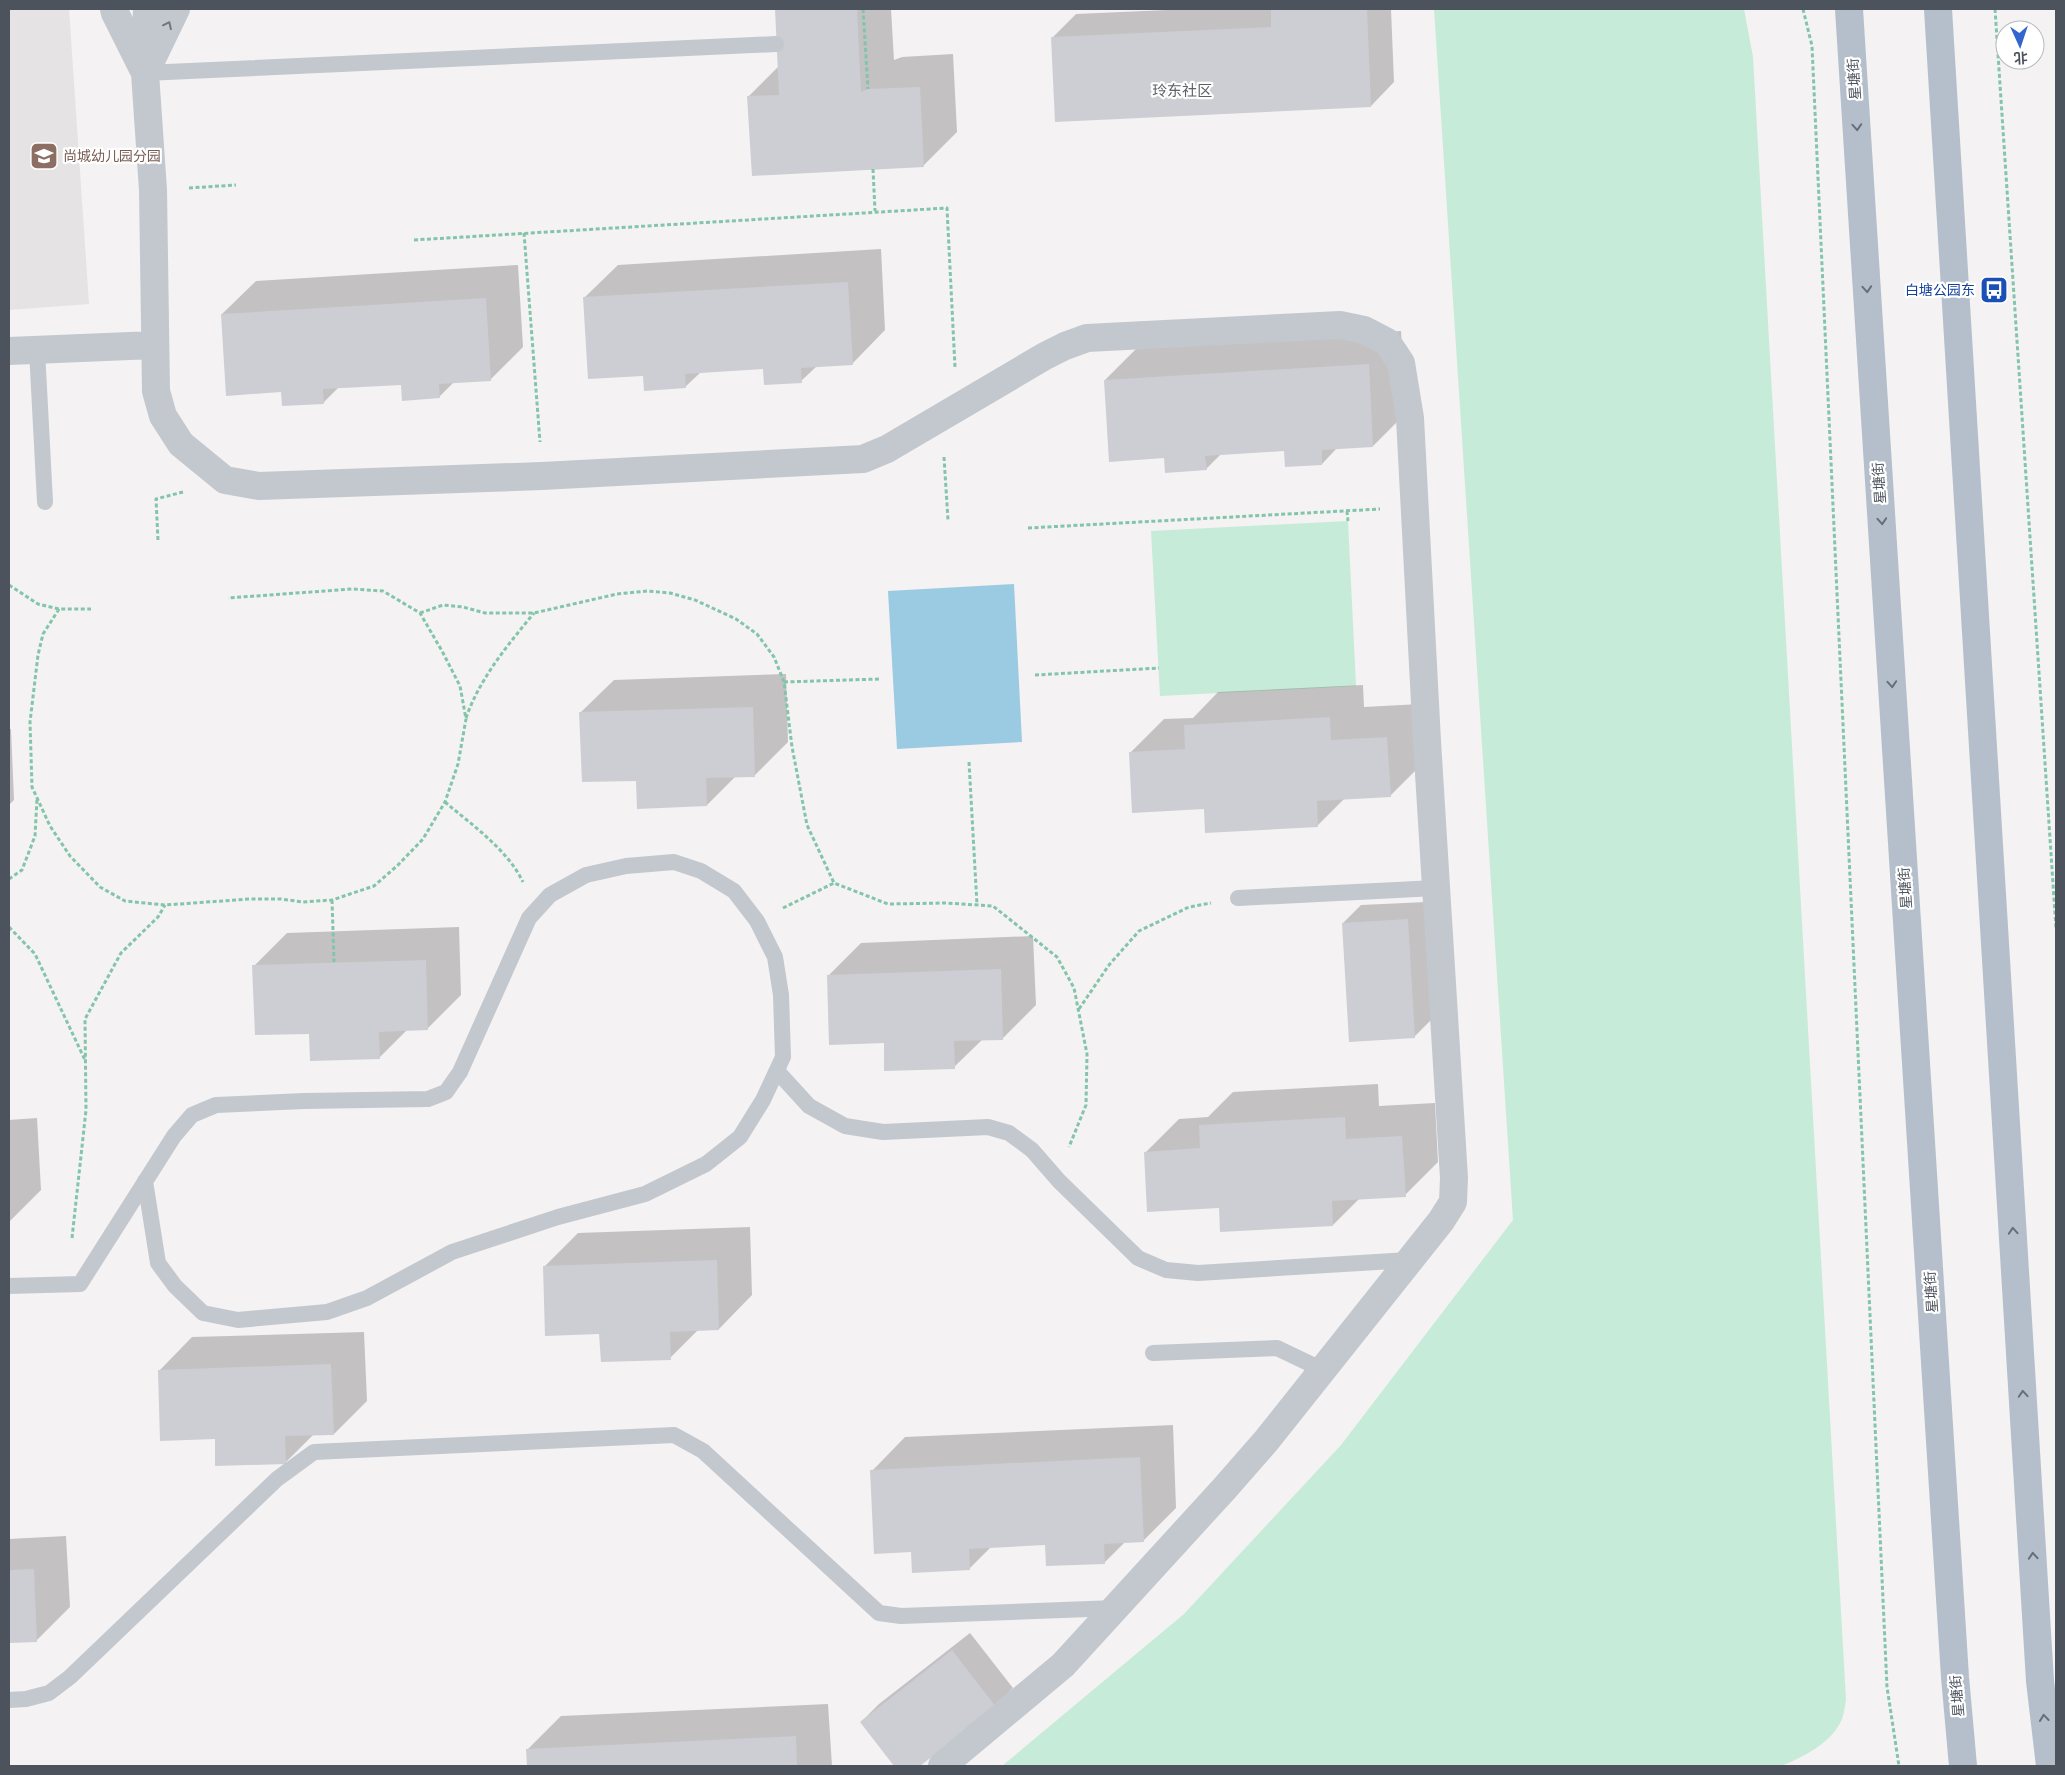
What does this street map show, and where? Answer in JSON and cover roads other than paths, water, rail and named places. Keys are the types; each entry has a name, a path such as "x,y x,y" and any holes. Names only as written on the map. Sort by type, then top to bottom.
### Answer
{"main road":[{"name":"星塘街","path":"1849,9 1955,1677 1963,1766"},
{"path":"1938,9 2040,1681 2050,1766"}],"street":[{"path":"114,9 145,73"},
{"path":"147,9 145,73 153,190 156,390 163,416 180,444 225,480 259,486 542,476 864,459 887,449 1045,356 1087,338 1340,325 1364,330 1387,342 1401,363 1410,418 1453,1169 1453,1202 1441,1221 1323,1370 1224,1489 1063,1665 942,1766"},
{"path":"145,73 176,9"},
{"path":"9,351 154,345"}],"lane":[{"path":"145,73 776,44"},
{"path":"37,350 45,502"},
{"path":"9,1286 80,1284 145,1181 174,1136 192,1115 216,1105 304,1101 428,1099 446,1092 460,1072 529,918 550,895 586,875 626,866 674,862 701,870 734,891 757,921 775,957 781,995 783,1057 764,1100 740,1137 706,1164 645,1194 558,1217 452,1252 366,1298 327,1312 238,1320 203,1313 174,1286 158,1263 145,1181"},
{"path":"1238,898 1436,888"},
{"path":"776,1071 809,1106 845,1126 883,1132 988,1127 1008,1133 1032,1150 1138,1258 1166,1270 1198,1274 1409,1260"},
{"path":"1153,1353 1277,1348 1323,1370"},
{"path":"9,1700 26,1699 49,1693 70,1677 277,1480 314,1452 674,1435 703,1451 879,1613 901,1616 1116,1608"}],"water":[{"path":"1014,584 1022,742 897,749 888,591"}],"place":[{"name":"尚城幼儿园分园","path":"44,156"},
{"name":"白塘公园东","path":"1994,290"}],"district":[{"name":"玲东社区","path":"1182,91"}]}
